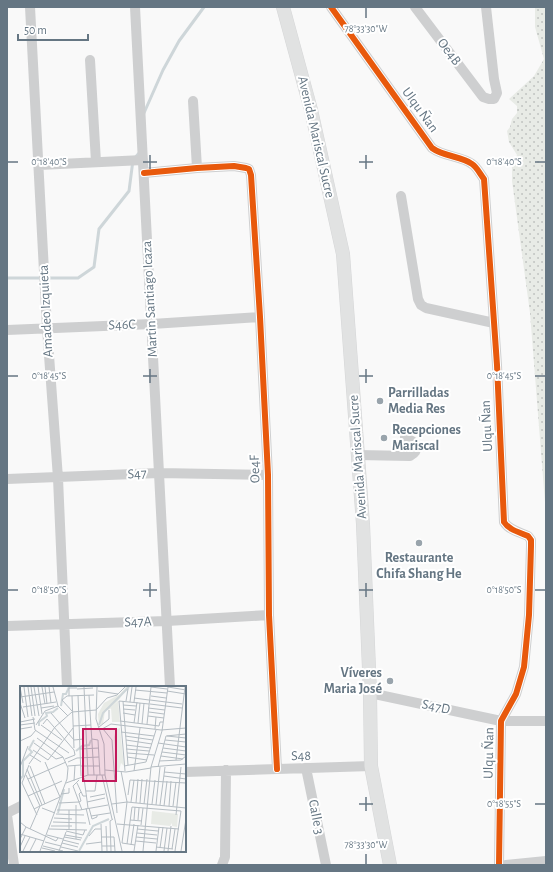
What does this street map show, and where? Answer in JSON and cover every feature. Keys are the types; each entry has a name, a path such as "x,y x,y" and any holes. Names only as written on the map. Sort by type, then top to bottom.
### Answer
{"main road":[{"name":"Avenida Mariscal Sucre","path":"283,7 311,110 343,254 363,524 370,693 371,766 390,865"}],"street":[{"name":"Amadeo Izquieta","path":"30,7 46,328 58,478 67,686"},
{"name":"Martin Santiago Icaza","path":"135,7 138,160 144,173 170,686"},
{"name":"Ulqu Ñan","path":"331,7 432,148 443,154 471,163 484,179 494,323 504,522 507,526 528,536 531,540 529,615 524,667 516,694 501,721 499,865"},
{"name":"Oe4B","path":"415,7 483,96 489,99 494,99 497,93 493,73 486,7"},
{"path":"90,60 96,162"},
{"path":"144,173 197,168 193,101"},
{"path":"39,165 138,160"},
{"name":"Oe4F","path":"197,168 243,167 249,169 251,175 268,475 269,615 277,769"},
{"path":"401,196 418,299 421,305 426,308 494,323"},
{"name":"S46C","path":"7,330 152,324 260,317"},
{"path":"358,455 410,456 417,450 416,445 412,440 405,437"},
{"name":"S47","path":"7,479 159,473 268,475"},
{"name":"S47A","path":"7,626 167,621 269,615"},
{"name":"S47D","path":"370,693 501,721 546,721"},
{"name":"S48","path":"186,772 371,766"},
{"name":"Calle 3","path":"306,768 326,865"},
{"path":"222,865 225,857 226,770"},
{"path":"14,865 7,814 20,807"},
{"path":"506,865 546,861"}],"shaded area":[{"path":"535,7 546,7 546,515 530,313 512,181 512,166 517,155 509,142 507,131 510,127 512,119 517,113 517,106 509,99 534,76 544,59 535,27"}],"waterway":[{"path":"144,113 163,70 179,41 204,7"},
{"path":"7,278 78,278 94,267 99,229 129,191 133,160 140,152"}],"cycle path":[{"path":"331,7 432,148 442,153 468,161 474,165 484,179 497,365 504,522 511,529 528,536 531,540 529,615 524,667 516,694 501,721 499,865"},
{"path":"144,173 234,166 249,169 251,175 268,475 269,615 277,769"}],"place":[{"name":"Parrilladas Media Res","path":"380,401"},
{"name":"Recepciones Mariscal","path":"384,438"},
{"name":"Restaurante Chifa Shang He","path":"419,543"},
{"name":"Víveres Maria José","path":"390,681"}]}
